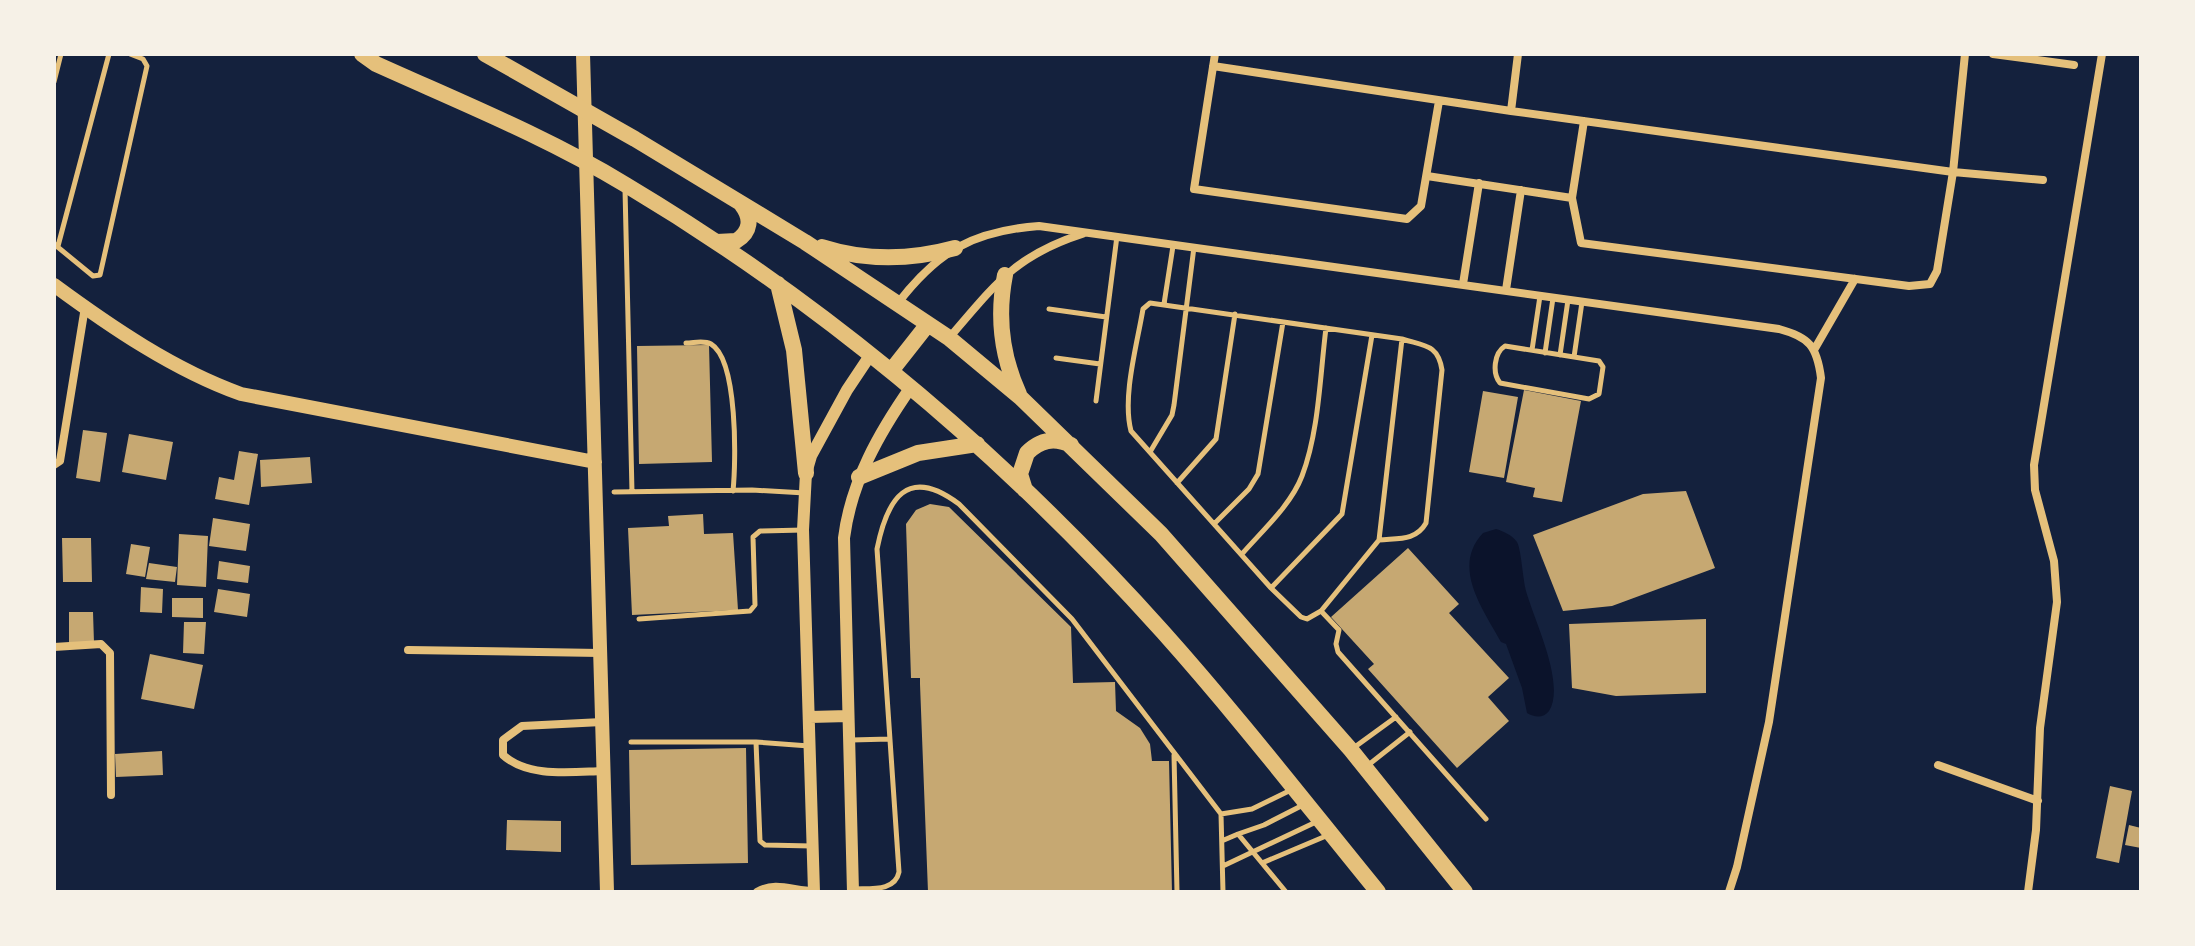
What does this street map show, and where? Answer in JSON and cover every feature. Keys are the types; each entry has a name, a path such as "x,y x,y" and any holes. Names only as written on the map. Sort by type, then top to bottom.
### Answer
{"main road":[{"path":"362,54 376,64 551,144 625,184 778,284 871,354 977,444 1071,535 1163,632 1378,892"},
{"path":"485,54 594,115 805,242 949,338 1020,397 1161,534 1366,767 1465,892"},
{"path":"583,54 607,892"},
{"path":"717,242 736,241 746,233 749,220 741,203"},
{"path":"805,242 848,254 892,258 955,248"},
{"path":"1005,275 1000,312 1002,338 1008,367 1020,397"},
{"path":"778,284 794,350 806,473"},
{"path":"54,285 207,382 241,394 595,462"},
{"path":"891,371 928,324"},
{"path":"1028,495 1020,474 1027,453 1046,440 1061,441 1074,447"},
{"path":"859,477 918,453 977,444"}],"street":[{"path":"1215,54 1194,189 1407,219 1421,206 1439,101"},
{"path":"1511,111 1518,54"},
{"path":"1584,121 1572,198 1581,243 1909,286 1930,284 1937,271 1953,172 1965,54"},
{"path":"1993,54 2074,65"},
{"path":"2028,892 2038,801 2040,728 2057,602 2054,561 2035,490 2034,465 2102,54"},
{"path":"1213,66 1439,101 1953,172 2043,180"},
{"path":"1427,176 1572,198"},
{"path":"1463,284 1479,183"},
{"path":"1506,290 1521,190"},
{"path":"898,303 928,267 955,248 986,235 1039,226 1568,298 1798,334 1811,344 1818,359 1821,378 1769,722 1729,892"},
{"path":"949,338 1005,275 1041,249 1086,232"},
{"path":"1814,350 1855,279"},
{"path":"54,465 60,461 85,307"},
{"path":"757,892 765,887 788,886 798,892 814,891 803,530 806,473 821,436 871,354"},
{"path":"853,891 844,538 859,477 888,422 911,387"},
{"path":"54,647 101,644 110,653 111,795"},
{"path":"408,650 600,653"},
{"path":"810,717 848,716"},
{"path":"602,722 522,726 503,740 503,755 514,765 538,770 603,771"},
{"path":"1938,765 2038,801"}],"lane":[{"path":"54,82 61,54"},
{"path":"109,54 56,245 93,276 100,275 147,66 143,59 130,54"},
{"path":"625,184 632,492"},
{"path":"1096,401 1117,236"},
{"path":"1164,304 1173,244"},
{"path":"1150,452 1172,415 1194,247"},
{"path":"1532,350 1540,295"},
{"path":"1545,353 1553,296"},
{"path":"1560,355 1568,298"},
{"path":"1574,357 1582,301"},
{"path":"1379,540 1413,537 1426,523 1442,370 1440,356 1431,348 1402,339 1150,303 1143,309 1132,378 1128,418 1131,431 1271,588 1307,619 1321,611 1379,540 1402,339"},
{"path":"1049,309 1106,317"},
{"path":"1177,483 1216,439 1235,314"},
{"path":"1214,524 1249,489 1258,474 1283,322"},
{"path":"1242,554 1284,505 1302,478 1311,445 1326,328"},
{"path":"1271,588 1342,514 1372,335"},
{"path":"686,343 714,346 727,370 733,401 733,491"},
{"path":"1509,346 1532,350 1602,363 1599,394 1595,398 1498,381 1495,376 1496,358 1500,349 1509,346"},
{"path":"1056,358 1100,364"},
{"path":"853,891 891,886 897,881 899,872 877,549 883,519 892,502 912,488 939,490 959,504 1072,619 1132,694 1221,814 1223,892"},
{"path":"614,492 805,493"},
{"path":"639,619 750,611 755,605 753,537 760,531 803,530"},
{"path":"1321,611 1339,630 1338,652 1486,819"},
{"path":"1351,750 1396,717"},
{"path":"1366,767 1410,732"},
{"path":"849,740 890,739"},
{"path":"631,742 756,742 811,746"},
{"path":"756,742 760,841 765,845 813,846"},
{"path":"1174,754 1177,892"},
{"path":"1221,814 1252,809 1294,789"},
{"path":"1224,840 1306,804"},
{"path":"1223,866 1319,820"},
{"path":"1238,834 1286,892"},
{"path":"1262,863 1331,834"}],"water":[{"path":"1496,529 1510,535 1518,545 1526,591 1547,652 1554,685 1553,699 1547,714 1541,716 1527,713 1522,688 1506,644 1501,642 1473,588 1470,560 1474,546 1483,533"}],"building":[{"path":"709,345 712,462 639,464 637,346"},
{"path":"1524,390 1581,401 1562,502 1533,497 1535,488 1506,482"},
{"path":"1483,391 1518,397 1504,478 1469,472"},
{"path":"83,430 107,433 100,482 76,478"},
{"path":"129,434 173,442 166,480 122,472"},
{"path":"239,451 258,454 249,505 215,499 219,477 234,480"},
{"path":"310,457 312,483 261,487 260,460"},
{"path":"1686,491 1715,568 1612,606 1563,611 1533,535 1643,494"},
{"path":"930,504 949,507 1071,627 1073,683 1115,682 1116,711 1140,728 1150,744 1152,761 1169,761 1172,892 928,892 920,678 911,678 906,524 916,510"},
{"path":"703,514 704,534 733,533 738,610 632,615 628,528 669,526 668,516"},
{"path":"213,518 250,524 246,551 209,546"},
{"path":"179,534 208,536 206,587 177,585"},
{"path":"62,538 91,538 92,582 63,582"},
{"path":"131,544 150,547 145,577 126,574"},
{"path":"1408,548 1459,604 1449,613 1509,678 1488,697 1509,721 1457,768 1368,669 1374,664 1331,617"},
{"path":"219,561 250,566 248,583 217,579"},
{"path":"149,563 177,567 175,582 146,579"},
{"path":"141,587 163,589 162,613 140,612"},
{"path":"218,589 250,594 247,617 214,612"},
{"path":"172,598 203,598 203,618 172,617"},
{"path":"69,612 93,612 94,643 69,644"},
{"path":"1706,619 1706,693 1616,696 1572,688 1569,624"},
{"path":"184,622 206,622 204,654 183,653"},
{"path":"150,654 203,665 194,709 141,699"},
{"path":"746,748 748,863 631,865 629,750"},
{"path":"162,751 163,775 116,777 115,754"},
{"path":"2110,786 2132,791 2119,863 2096,858"},
{"path":"507,820 561,821 561,852 506,850"},
{"path":"2129,825 2141,828 2141,848 2125,845"}]}
